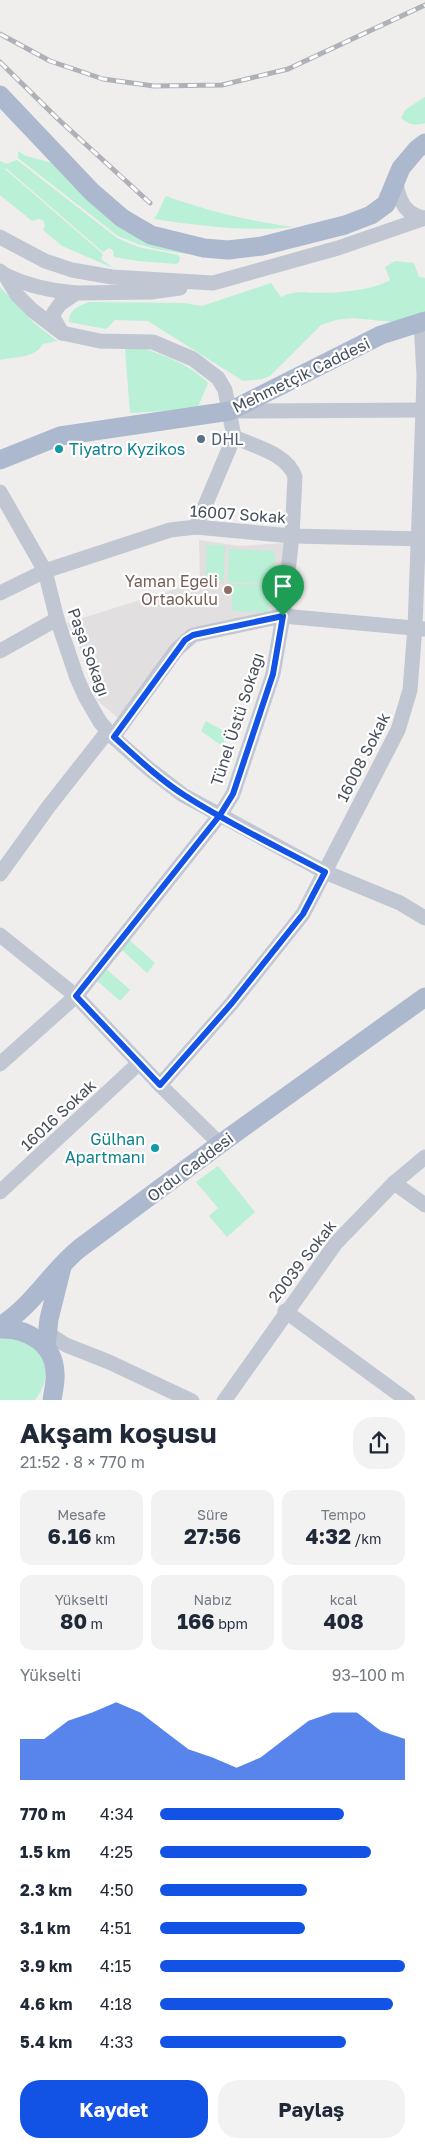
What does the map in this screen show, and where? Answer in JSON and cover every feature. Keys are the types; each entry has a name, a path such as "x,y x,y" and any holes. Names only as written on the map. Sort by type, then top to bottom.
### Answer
{"main road":[{"path":"0,95 92,192 122,218 151,234 204,248 228,250 262,246 345,225 382,208 406,160 425,143"},
{"name":"Mehmetçik Caddesi","path":"0,460 60,436 230,411 380,335 423,322"},
{"name":"Ordu Caddesi","path":"0,1328 17,1314 64,1261 220,1144 425,997"},
{"path":"51,1397 55,1372 49,1319 64,1261"},
{"path":"0,1328 25,1332 52,1345"}],"street":[{"path":"396,181 399,198 404,207 412,214 425,218"},
{"path":"2,273 21,283 76,293 151,292 213,283 338,248 425,218"},
{"path":"0,237 45,261 72,270 112,277 213,283"},
{"path":"2,273 32,310 62,333 100,341 153,342 193,359 218,378 225,390 234,437 196,526"},
{"path":"62,333 54,319 54,314 60,304 76,293"},
{"name":"16008 Sokak","path":"160,1085 232,1003 303,914 406,710 420,628 424,410 423,322"},
{"path":"230,411 424,410"},
{"name":"Tünel Üstü Sokağı","path":"0,1064 76,996 220,815 233,794 273,674 283,616 292,536 295,477 292,469 281,459 234,437"},
{"name":"Paşa Sokağı","path":"0,492 45,572 57,619 85,696 92,710 111,734 148,768 183,794 325,872 400,903 425,918"},
{"name":"16007 Sokak","path":"0,593 45,572 170,530 196,526 292,536 421,539"},
{"path":"0,874 49,806 111,734 185,640 193,635 283,616 420,628"},
{"path":"0,651 57,619"},
{"path":"0,935 76,996 160,1085 220,1144"},
{"name":"16016 Sokak","path":"0,1192 139,1063"},
{"name":"20039 Sokak","path":"224,1400 336,1243 394,1183 425,1157"},
{"path":"394,1183 425,1205"},
{"path":"285,1312 408,1400"},
{"path":"52,1345 109,1362 192,1400"}],"shaded area":[{"path":"199,540 240,546 284,543 282,603 277,610 186,632 119,719 97,700 85,658 67,623 200,581"}],"green space":[{"path":"425,97 425,123 412,124 401,118 405,110"},
{"path":"18,151 26,156 53,163 114,221 229,254 186,254 156,249 118,236 18,158"},
{"path":"17,160 117,238 138,247 178,255 180,258 179,262 176,264 114,257 113,250 109,248 103,252 6,168 103,254 101,259 113,268 62,246 43,230 45,225 43,220 32,221 0,195 0,161 6,164"},
{"path":"166,196 229,215 294,227 241,229 154,219"},
{"path":"395,261 414,263 419,277 425,278 425,312 393,322 353,318 336,320 321,325 270,376 262,379 243,381 148,321 115,320 106,329 69,322 73,311 89,302 184,303 202,306 271,283 281,297 296,293 366,289 390,280 385,267"},
{"path":"0,287 34,323 57,341 43,344 30,355 0,360"},
{"path":"143,348 185,366 208,383 197,409 130,413 125,349"},
{"path":"207,545 225,546 224,580 206,579"},
{"path":"229,549 275,551 273,584 228,582"},
{"path":"232,584 270,585 269,612 232,611"},
{"path":"206,721 227,733 222,746 201,731"},
{"path":"127,938 155,963 147,973 119,947"},
{"path":"103,966 130,990 120,1001 93,977"},
{"path":"218,1166 255,1212 227,1237 209,1216 218,1208 196,1182"},
{"path":"0,1337 26,1341 41,1356 46,1375 45,1382 35,1400 0,1400"}],"railway":[{"path":"0,34 50,61 103,79 154,86 222,85 288,69 425,5"},
{"path":"0,62 58,119 150,203"}],"place":[{"name":"DHL","path":"201,439"},
{"name":"Tiyatro Kyzikos","path":"59,449"},
{"name":"Yaman Egeli Ortaokulu","path":"228,590"},
{"name":"Gülhan Apartmanı","path":"155,1148"}],"route":[{"path":"283,616 193,635 185,640 114,737 148,768 183,794 220,815 325,872 303,914 232,1003 160,1085 76,996 162,885 220,815 227,806 233,794 273,674 283,616"}]}
